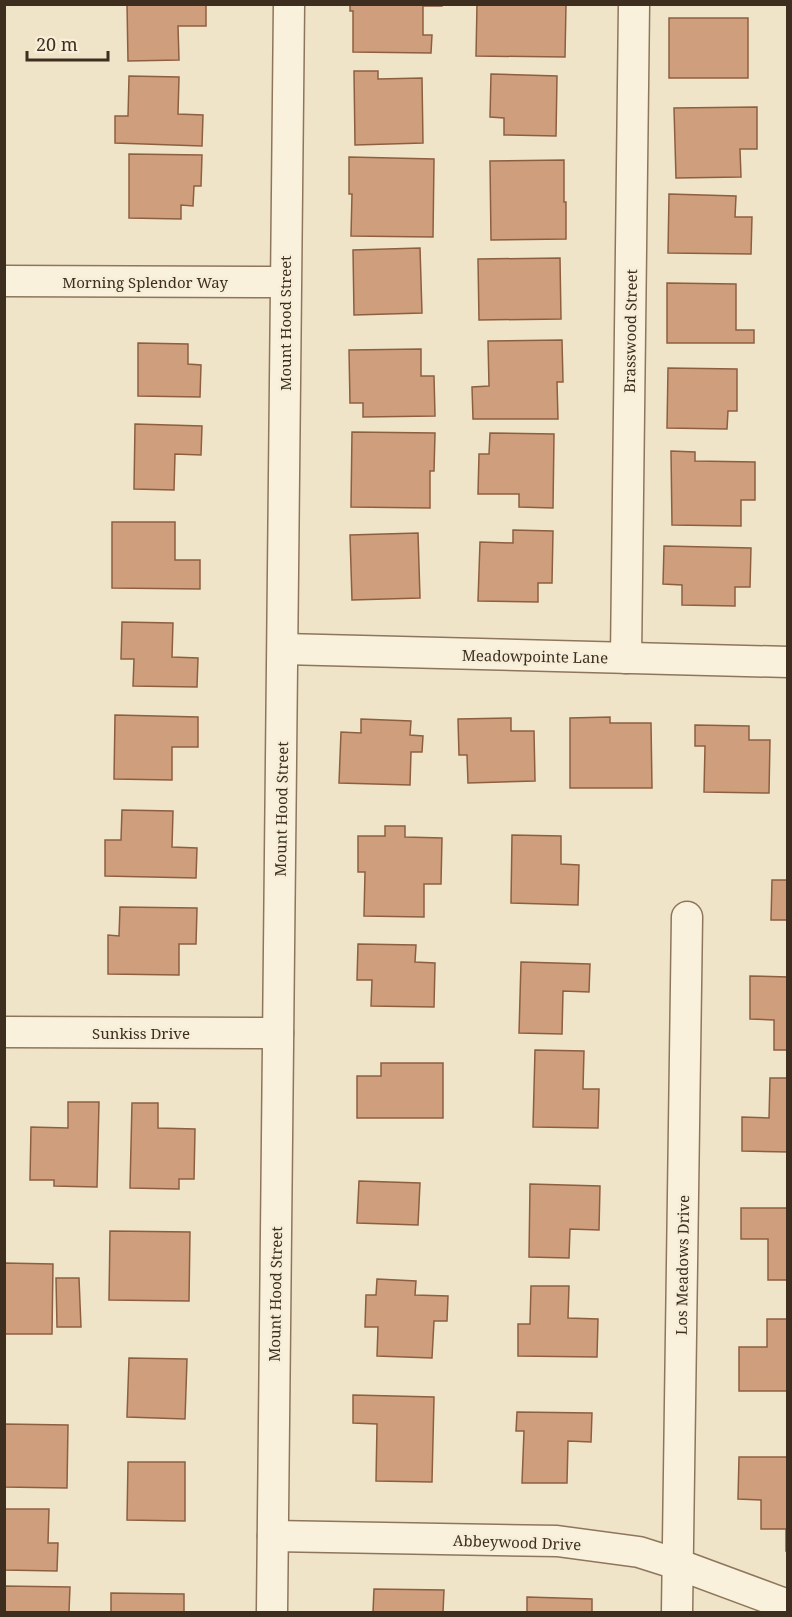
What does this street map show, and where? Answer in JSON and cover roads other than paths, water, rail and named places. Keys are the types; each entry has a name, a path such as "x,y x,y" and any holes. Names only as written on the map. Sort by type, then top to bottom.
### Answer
{"street":[{"name":"Mount Hood Street","path":"272,1612 289,4"},
{"name":"Brasswood Street","path":"626,658 634,4"},
{"name":"Morning Splendor Way","path":"4,281 285,282"},
{"name":"Meadowpointe Lane","path":"283,649 788,662"},
{"name":"Los Meadows Drive","path":"677,1612 687,917"},
{"name":"Sunkiss Drive","path":"4,1032 278,1033"},
{"name":"Abbeywood Drive","path":"273,1536 557,1541 639,1552 788,1605"}]}
